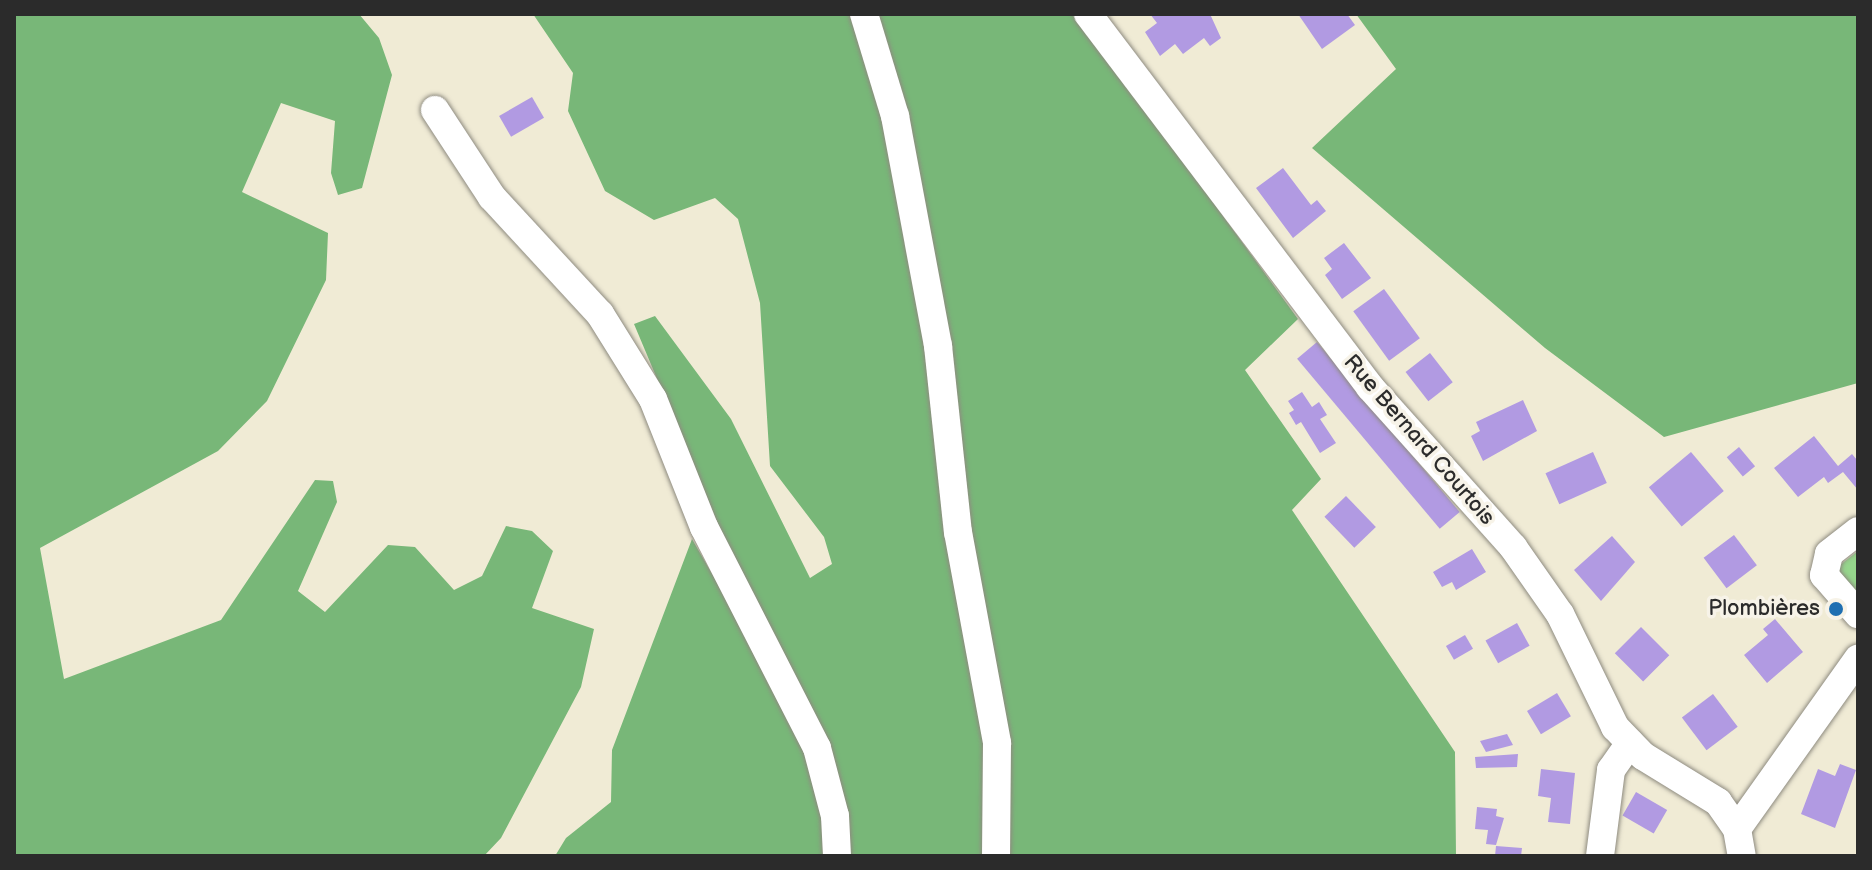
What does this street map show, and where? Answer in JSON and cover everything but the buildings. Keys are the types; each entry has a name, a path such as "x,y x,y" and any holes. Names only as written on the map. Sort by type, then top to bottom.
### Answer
{"street":[{"path":"864,14 895,116 938,346 958,532 997,743 996,856"},
{"name":"Rue Bernard Courtois","path":"1088,14 1370,387 1513,547 1560,614 1601,707 1630,743 1718,802 1740,842"},
{"path":"435,110 492,197 600,314 653,399 704,527 817,748 835,816 837,856"},
{"path":"1858,531 1829,554 1824,575 1858,614"},
{"path":"1740,842 1858,659"},
{"path":"1600,856 1611,770 1630,743"}],"green space":[{"path":"14,14 359,14 379,38 392,75 362,188 338,195 331,173 335,121 281,103 242,192 328,233 326,280 267,401 218,451 40,548 64,679 221,620 315,480 333,481 337,502 298,591 325,612 388,545 415,547 454,590 482,576 506,526 532,531 553,551 532,608 594,629 581,687 501,838 484,856 14,856"},
{"path":"533,14 1076,14 1298,319 1245,370 1321,479 1292,510 1455,752 1456,856 845,856 727,545 634,324 655,316 731,419 810,578 832,564 824,537 770,466 760,303 738,219 715,198 654,220 605,191 568,111 573,73"},
{"path":"1356,14 1858,14 1858,383 1664,437 1545,348 1312,148 1396,69"},
{"path":"692,539 788,706 820,795 824,856 555,856 566,838 611,802 612,750"},
{"path":"1858,551 1858,600 1837,575 1840,565"}],"place":[{"name":"Plombières","path":"1836,609"}]}
